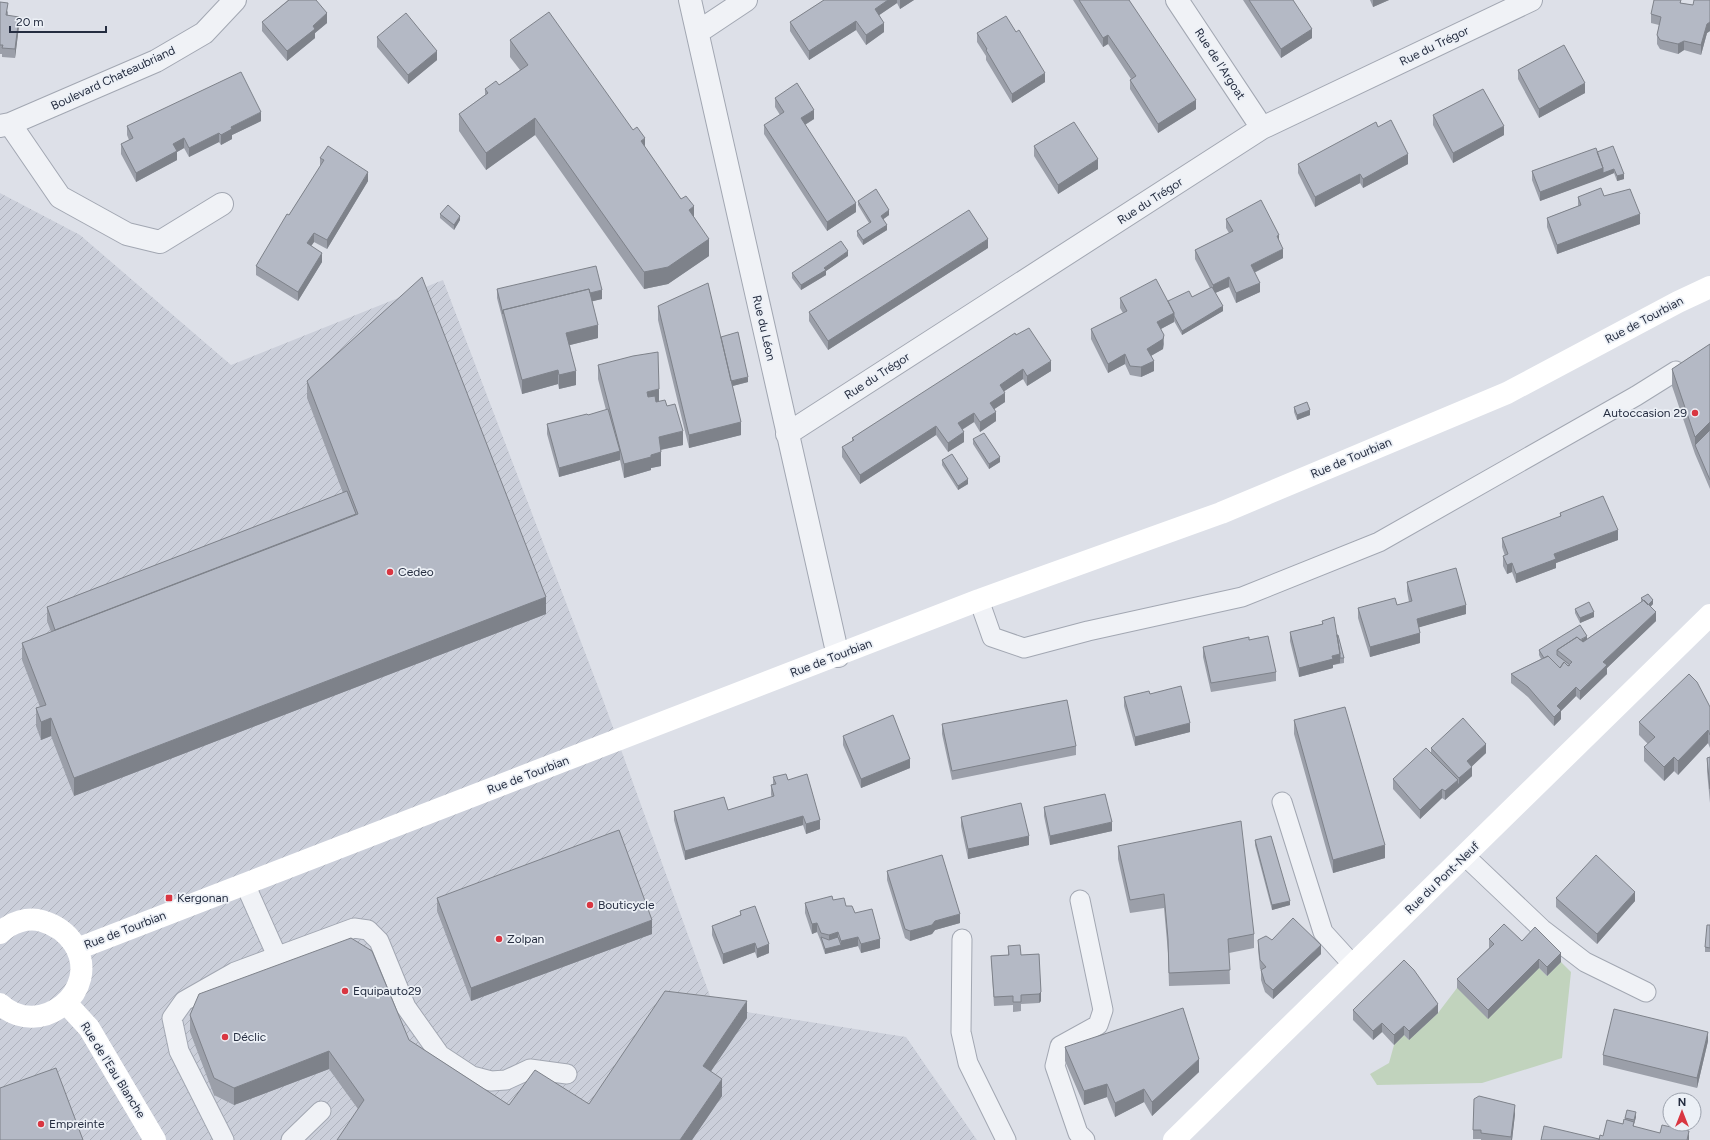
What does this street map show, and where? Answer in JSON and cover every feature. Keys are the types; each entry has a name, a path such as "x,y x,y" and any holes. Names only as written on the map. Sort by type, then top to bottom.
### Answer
{"main road":[{"name":"Rue de Tourbian","path":"77,948 980,600 1222,513 1507,393 1678,302 1710,287"},
{"name":"Rue du Pont-Neuf","path":"1174,1140 1710,615"},
{"path":"0,1004 16,1014 29,1017 43,1016 55,1011 72,997 79,982 81,965 77,948 70,938 61,929 50,923 38,920 26,920 14,923 1,930"},
{"name":"Rue de l'Eau Blanche","path":"66,1003 89,1028 155,1140"}],"street":[{"name":"Boulevard Chateaubriand","path":"5,125 156,61 204,33 235,0"},
{"name":"Rue du Léon","path":"690,0 838,656"},
{"path":"698,32 746,0"},
{"name":"Rue de l'Argoat","path":"1177,0 1262,128"},
{"name":"Rue du Trégor","path":"787,434 1262,128 1531,0"},
{"path":"5,125 60,197 128,234 160,242 222,204"}],"lane":[{"path":"980,600 992,637 1024,648 1088,631 1242,597 1379,542 1636,396 1676,371"},
{"path":"1282,802 1323,932 1353,965"},
{"path":"1465,856 1542,929 1585,962 1646,992"},
{"path":"245,884 277,956"},
{"path":"1080,900 1103,1010 1098,1025 1060,1046 1055,1066 1078,1133 1085,1140"},
{"path":"224,1140 179,1051 172,1018 184,1002 235,972 354,928 368,930 379,941 406,1007 440,1056 472,1076 491,1081 506,1080 530,1069 567,1074"},
{"path":"962,939 961,1032 966,1055 968,1063 1006,1140"},
{"path":"290,1140 321,1110"}],"shaded area":[{"name":"Kergonan","path":"0,193 80,235 231,365 443,280 602,697 714,1007 906,1037 977,1140 0,1140"}],"green space":[{"path":"1561,962 1571,972 1562,1058 1482,1083 1377,1085 1370,1074 1389,1063 1394,1045 1404,1035 1409,1040 1438,1013 1457,988 1539,968 1547,976"}],"building":[{"path":"289,0 316,0 327,13 313,26 315,29 287,51 262,22"},
{"path":"824,0 888,0 875,9 884,23 866,35 856,21 809,51 790,22"},
{"path":"1079,0 1129,0 1196,100 1158,124 1130,80 1136,76 1108,35 1103,38"},
{"path":"1249,0 1293,0 1312,29 1281,49"},
{"path":"1654,0 1681,0 1680,3 1693,5 1694,0 1710,0 1710,22 1707,24 1701,45 1684,41 1678,44 1660,40 1657,35 1661,17 1651,14"},
{"path":"0,2 8,3 6,15 19,17 15,49 2,48 3,45 0,45"},
{"path":"549,12 633,130 637,127 645,138 641,141 681,199 686,196 694,206 689,210 709,239 668,267 644,272 535,118 486,153 459,114 488,93 485,89 496,81 499,85 528,65 510,40"},
{"path":"406,13 437,51 408,75 377,37"},
{"path":"1006,16 1016,32 1019,30 1045,73 1012,94 977,33"},
{"path":"1564,45 1585,83 1539,109 1518,70"},
{"path":"241,72 261,112 231,127 232,129 221,135 219,133 189,148 184,138 173,144 177,151 136,173 121,144 133,138 127,126"},
{"path":"797,83 814,110 801,118 856,203 827,222 764,125 784,112 775,98"},
{"path":"1483,89 1504,126 1453,153 1433,115"},
{"path":"1391,120 1408,154 1363,179 1360,174 1315,197 1298,164 1376,122 1378,127"},
{"path":"1074,122 1098,159 1058,185 1034,146"},
{"path":"328,146 368,172 327,240 314,233 307,243 322,253 298,292 256,266 287,214 289,215 324,160 320,158"},
{"path":"1613,146 1624,174 1617,176 1614,169 1603,173 1603,168 1597,152"},
{"path":"1596,148 1603,168 1540,192 1532,171"},
{"path":"1601,188 1604,196 1630,189 1640,214 1557,245 1547,218 1581,205 1578,197"},
{"path":"876,189 889,210 881,216 887,225 863,240 857,231 871,222 858,201"},
{"path":"1261,200 1279,235 1277,236 1283,249 1251,265 1260,283 1236,293 1229,277 1213,285 1195,250 1233,231 1226,219"},
{"path":"448,205 460,216 454,225 440,214"},
{"path":"969,210 988,239 828,341 809,312"},
{"path":"841,241 848,251 824,268 826,270 801,285 792,273"},
{"path":"596,266 602,290 590,293 589,289 503,310 503,314 497,289"},
{"name":"Cedeo","path":"422,277 546,597 74,778 51,718 41,722 36,708 46,705 22,643 358,514 307,381"},
{"path":"1156,279 1174,313 1157,322 1164,335 1163,339 1147,349 1154,361 1141,367 1130,366 1125,354 1108,364 1091,329 1127,311 1120,298"},
{"path":"708,283 741,422 689,435 658,306"},
{"path":"1212,287 1223,306 1182,331 1168,301 1189,291 1192,297"},
{"path":"589,289 598,325 566,333 576,371 559,375 558,370 522,380 503,310"},
{"path":"1029,328 1051,361 1027,376 1023,369 1000,385 1005,393 990,403 996,412 980,422 974,413 958,423 964,432 948,443 936,426 860,475 842,447 854,440 852,438 1015,333 1016,335"},
{"path":"738,332 748,377 731,381 721,337"},
{"name":"Autoccasion 29","path":"1710,344 1710,422 1695,437 1672,369"},
{"path":"658,352 659,389 647,392 648,397 655,396 656,402 665,400 667,406 675,404 683,431 659,437 661,452 651,455 651,457 624,464 598,365 633,356"},
{"path":"1307,402 1310,410 1297,415 1294,407"},
{"path":"608,409 620,451 559,468 547,424"},
{"path":"1710,430 1710,480 1695,445"},
{"path":"984,433 1000,457 989,464 973,439"},
{"path":"952,454 968,479 958,486 942,460"},
{"path":"347,491 356,514 55,630 47,607"},
{"path":"1603,496 1618,530 1554,554 1556,559 1516,574 1512,563 1507,565 1503,556 1508,554 1502,538 1561,516 1560,513"},
{"path":"1456,568 1466,605 1417,619 1420,633 1370,647 1358,608 1395,598 1397,605 1412,601 1407,582"},
{"path":"1648,594 1653,600 1648,605 1641,598"},
{"path":"1644,600 1656,612 1603,662 1607,665 1580,691 1576,687 1557,706 1561,710 1554,717 1528,687 1511,674 1548,656 1560,668 1564,662 1568,666 1572,662 1557,650 1577,637 1583,642"},
{"path":"1589,602 1594,612 1580,618 1575,609"},
{"path":"1334,617 1340,654 1332,656 1333,659 1299,668 1290,632 1323,624 1322,621"},
{"path":"1580,625 1587,636 1580,640 1577,637 1557,650 1557,655 1570,665 1568,666 1564,662 1560,668 1548,656 1544,658 1539,650"},
{"path":"1338,635 1344,658 1340,658"},
{"path":"1268,636 1276,672 1211,683 1203,647 1249,637 1249,640"},
{"path":"1689,674 1697,682 1710,707 1710,735 1708,730 1678,761 1674,757 1664,767 1644,747 1655,737 1639,722"},
{"path":"1181,686 1190,723 1135,737 1124,697 1149,691 1150,694"},
{"path":"1067,700 1076,746 952,771 942,724"},
{"path":"1345,707 1385,845 1333,860 1294,720"},
{"path":"893,715 910,759 861,779 843,736"},
{"path":"1463,718 1486,744 1467,761 1472,767 1459,778 1431,748"},
{"path":"1426,748 1458,780 1445,791 1442,789 1420,810 1393,779"},
{"path":"1710,757 1710,789 1707,758"},
{"path":"786,774 788,780 807,774 820,820 806,824 803,816 685,851 674,811 724,797 728,810 774,796 771,785 776,784 773,777"},
{"path":"1105,794 1112,822 1050,836 1044,807"},
{"path":"1021,803 1029,836 968,849 961,817"},
{"path":"1241,821 1254,934 1228,939 1230,970 1169,973 1164,894 1130,900 1118,846"},
{"path":"619,830 652,920 471,988 437,898"},
{"path":"1271,836 1290,901 1272,905 1255,840"},
{"path":"942,855 960,914 935,921 932,925 910,931 905,929 887,871"},
{"path":"1596,855 1635,892 1597,934 1556,898"},
{"path":"832,896 833,900 844,898 846,906 852,906 855,913 872,909 880,939 861,944 858,937 841,941 838,932 829,935 821,933 817,923 812,924 805,903"},
{"path":"755,906 769,944 757,949 755,943 723,954 712,926 741,915 740,911"},
{"path":"1293,918 1321,945 1273,990 1265,983 1261,970 1266,967 1260,960 1258,940 1266,936 1272,940"},
{"path":"1504,924 1522,941 1535,927 1561,953 1547,967 1539,959 1488,1010 1457,979 1494,944 1489,939"},
{"path":"1707,925 1710,925 1710,948 1705,947"},
{"path":"821,937 829,940 838,937 841,945 825,949"},
{"path":"351,938 372,951 409,1040 509,1105 535,1070 589,1104 665,991 747,1001 703,1066 722,1079 680,1140 337,1140 364,1100 329,1051 234,1088 214,1078 190,1015 199,994"},
{"path":"1020,945 1021,955 1039,954 1041,992 1039,994 1021,995 1021,1002 1013,1002 1013,996 994,997 991,956 1009,955 1008,946"},
{"path":"1404,960 1414,970 1438,1004 1409,1031 1404,1026 1394,1035 1382,1023 1373,1031 1353,1010"},
{"path":"1183,1008 1199,1059 1152,1102 1144,1089 1115,1103 1107,1084 1084,1091 1065,1047"},
{"path":"1614,1009 1708,1032 1697,1078 1603,1055"},
{"path":"56,1068 83,1140 0,1140 0,1088"},
{"path":"1479,1096 1515,1105 1511,1137 1481,1133 1481,1130 1473,1130 1474,1099"},
{"path":"1627,1110 1636,1112 1634,1120 1625,1118"},
{"path":"1624,1119 1634,1122 1633,1126 1660,1133 1662,1125 1662,1132 1689,1132 1687,1140 1599,1140 1600,1135 1603,1136 1607,1120 1623,1124"},
{"path":"1544,1126 1599,1139 1599,1140 1541,1140"}],"place":[{"name":"Autoccasion 29","path":"1695,413"},
{"name":"Cedeo","path":"390,572"},
{"name":"Kergonan","path":"169,898"},
{"name":"Bouticycle","path":"590,905"},
{"name":"Zolpan","path":"499,939"},
{"name":"Equipauto29","path":"345,991"},
{"name":"Déclic","path":"225,1037"},
{"name":"Empreinte","path":"41,1124"}]}
